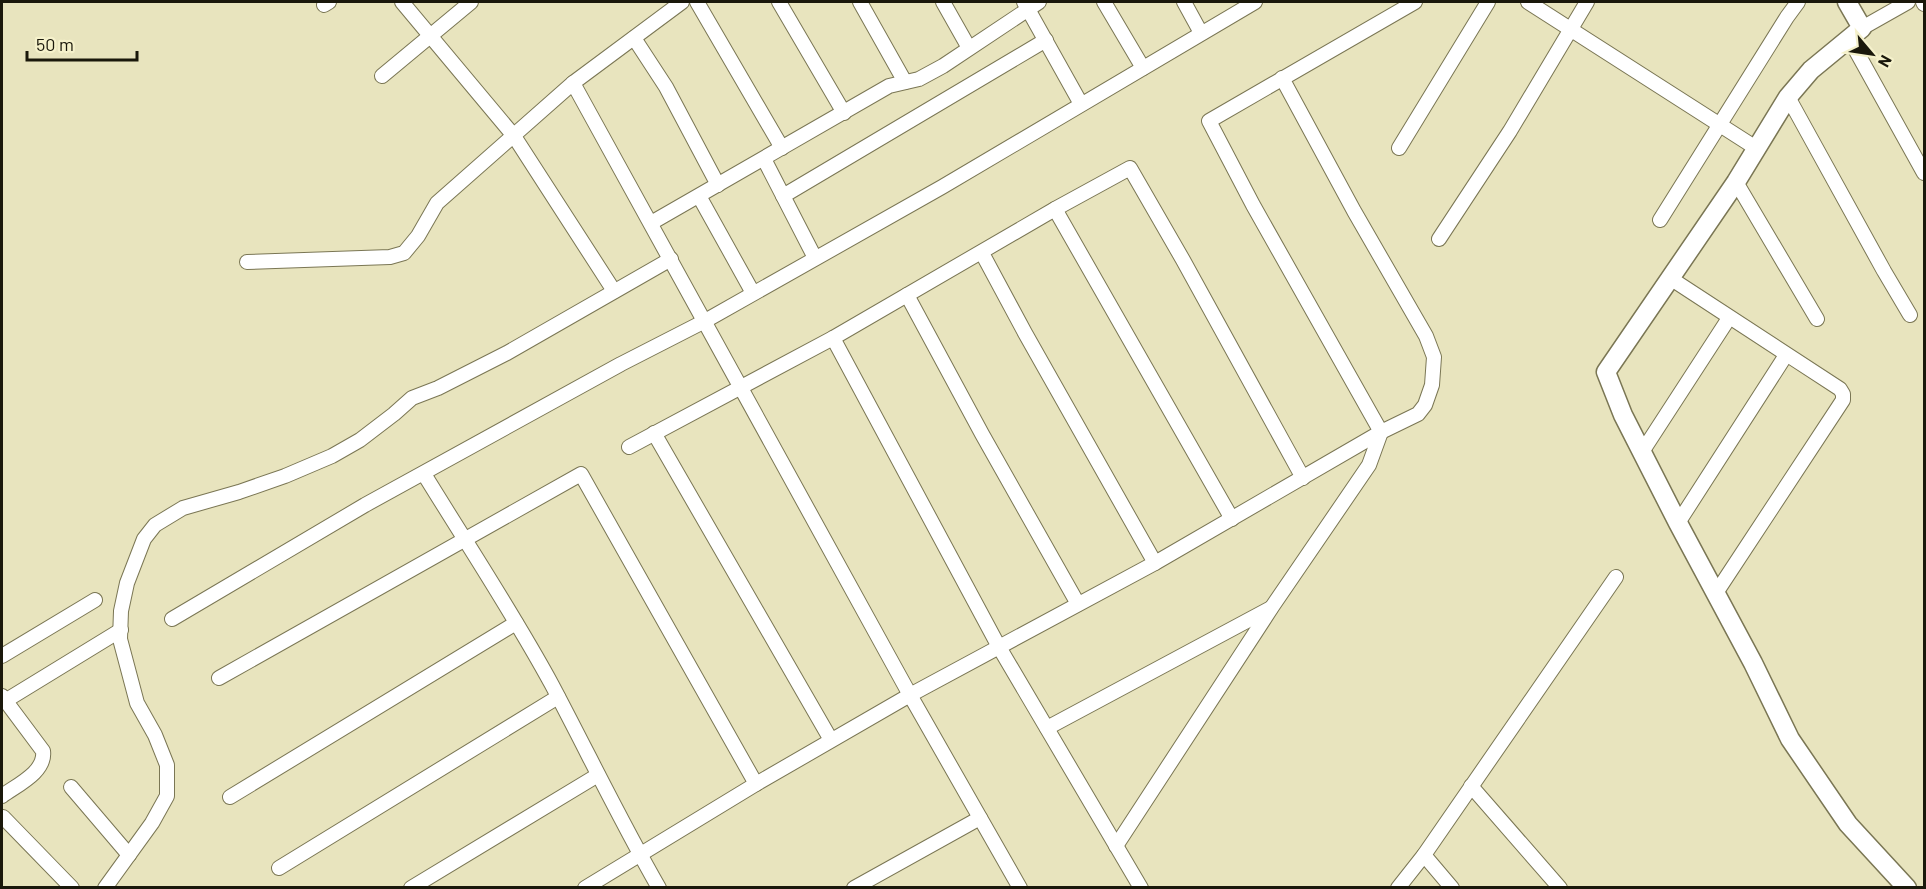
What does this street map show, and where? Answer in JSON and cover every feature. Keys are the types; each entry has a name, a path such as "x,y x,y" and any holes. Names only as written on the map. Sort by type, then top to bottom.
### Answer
{"street":[{"path":"402,2 514,136 614,291"},
{"path":"382,76 471,2"},
{"path":"246,262 390,257 404,253 418,236 437,203 573,84 682,2"},
{"path":"697,2 782,148"},
{"path":"779,2 844,113"},
{"path":"860,2 905,82"},
{"path":"943,2 969,48"},
{"path":"1104,2 1143,68"},
{"path":"1184,2 1201,33"},
{"path":"172,619 365,505 621,364 705,321 942,187 1255,2"},
{"path":"1116,846 1272,607 1369,465 1381,432 1253,205 1209,121 1415,2"},
{"path":"1399,148 1488,2"},
{"path":"1528,2 1756,148"},
{"path":"1439,239 1510,131 1587,2"},
{"path":"1660,220 1796,5 1780,2"},
{"path":"1847,2 1855,33 1924,173"},
{"path":"1907,888 1848,824 1791,739 1623,415 1606,372 1736,182 1788,97 1810,70 1855,33 1908,2"},
{"path":"651,223 890,86 919,79 943,66 1030,4 1046,40 1081,104"},
{"path":"634,38 666,87 718,185"},
{"path":"783,196 1046,40"},
{"path":"585,888 756,784 910,695 1155,563 1381,432 1418,414 1425,405 1432,385 1434,357 1426,336 1354,211 1282,78"},
{"path":"573,84 910,695 1020,888"},
{"path":"1788,97 1910,315"},
{"path":"764,159 815,258"},
{"path":"629,447 833,338 1130,168 1303,478"},
{"path":"1736,182 1817,320"},
{"path":"699,196 753,293"},
{"path":"1055,209 1232,519"},
{"path":"982,252 1155,563"},
{"path":"105,888 152,823 167,796 167,765 155,735 137,703 120,639 121,610 127,583 144,539 155,525 183,508 285,476 332,456 360,440 412,398 507,353 671,259"},
{"path":"1670,278 1840,389 1844,394 1843,400 1716,593"},
{"path":"907,296 1078,604"},
{"path":"1642,452 1729,318"},
{"path":"833,338 999,646 1141,888"},
{"path":"1678,523 1786,355"},
{"path":"654,433 831,741"},
{"path":"424,474 558,696 659,888"},
{"path":"219,678 581,474 756,784"},
{"path":"1398,888 1424,855 1616,577"},
{"path":"2,656 95,600"},
{"path":"1047,728 1272,607"},
{"path":"230,797 516,623"},
{"path":"2,796 38,769 44,759 43,751 3,699 121,630"},
{"path":"279,868 558,696"},
{"path":"411,888 598,775"},
{"path":"1471,786 1560,888"},
{"path":"71,787 129,855"},
{"path":"3,817 72,888"},
{"path":"854,888 980,818"},
{"path":"1424,855 1452,888"}]}
